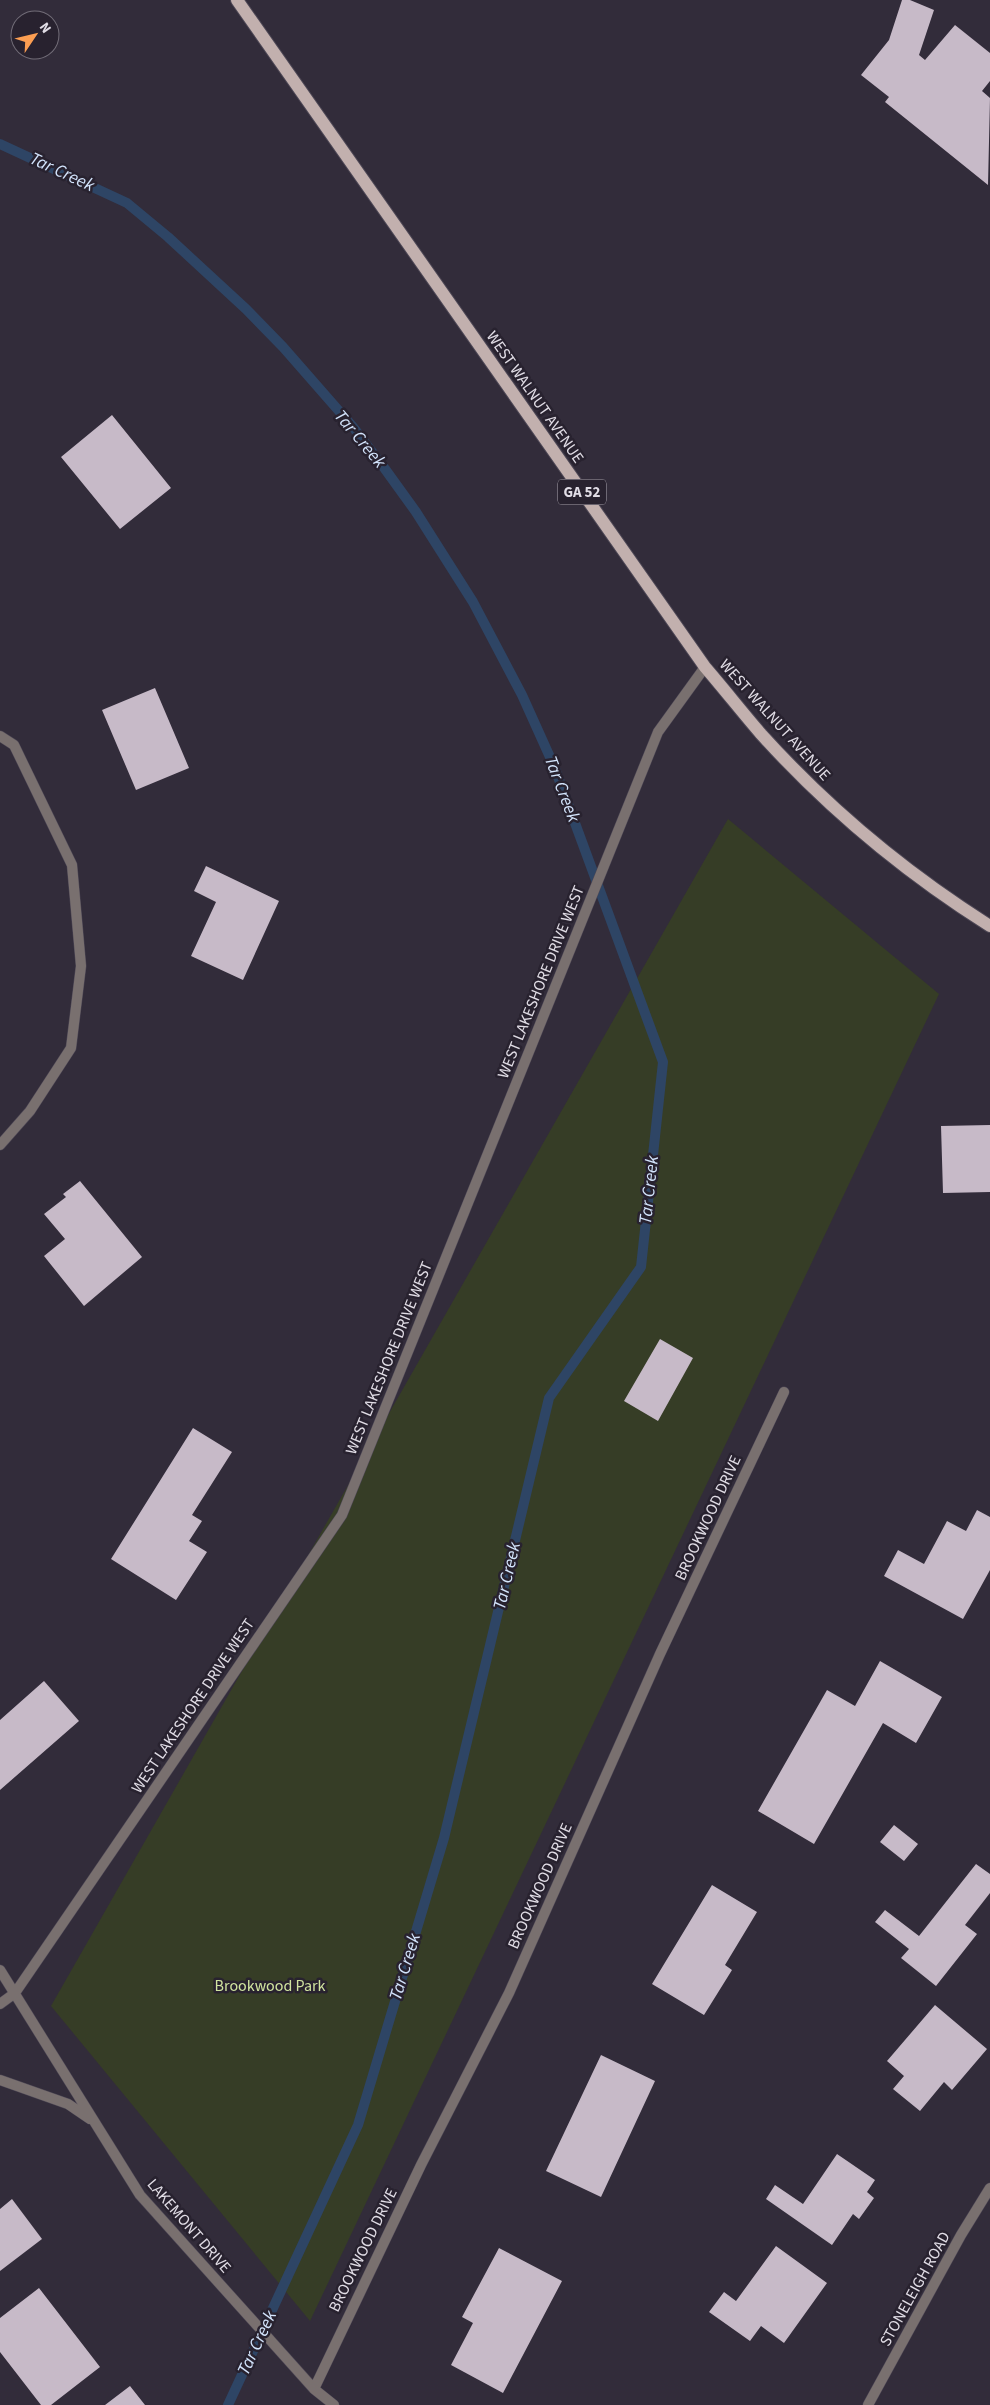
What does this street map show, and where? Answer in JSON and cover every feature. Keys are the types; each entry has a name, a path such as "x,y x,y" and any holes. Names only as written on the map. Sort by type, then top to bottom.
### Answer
{"main road":[{"name":"WEST WALNUT AVENUE","path":"237,0 705,667 761,734 822,796 895,859 990,926"}],"street":[{"name":"WEST LAKESHORE DRIVE WEST","path":"0,2004 15,1993 342,1515 658,732 705,667"},
{"path":"0,736 14,745 72,865 82,966 71,1048 30,1111 0,1145"},
{"name":"BROOKWOOD DRIVE","path":"314,2388 421,2165 509,1993 660,1654 784,1392"},
{"name":"LAKEMONT DRIVE","path":"0,1970 140,2195 314,2388 334,2405"},
{"path":"0,2080 68,2104 95,2122"},
{"name":"STONELEIGH ROAD","path":"868,2405 961,2235 990,2188"}],"green space":[{"name":"Brookwood Park","path":"728,819 939,994 310,2321 51,2006"}],"building":[{"path":"902,0 910,0 934,10 919,55 925,60 955,25 990,53 990,81 982,91 990,98 988,185 885,102 889,97 861,75 889,40"},
{"path":"112,415 171,488 120,529 61,457"},
{"path":"155,688 189,768 136,790 102,710"},
{"path":"206,866 279,901 243,980 191,956 216,902 194,891"},
{"path":"990,1125 990,1192 943,1193 941,1126"},
{"path":"80,1181 142,1257 84,1306 44,1256 65,1239 44,1214 66,1197 63,1194"},
{"path":"660,1339 693,1358 658,1421 624,1401"},
{"path":"193,1428 232,1452 192,1515 202,1521 189,1541 207,1552 176,1600 111,1559"},
{"path":"977,1510 990,1517 990,1570 963,1619 884,1576 898,1550 924,1564 947,1521 966,1531"},
{"path":"880,1661 942,1697 916,1743 883,1723 814,1844 758,1811 827,1690 855,1706"},
{"path":"44,1681 79,1721 0,1790 0,1720"},
{"path":"894,1825 918,1844 904,1861 880,1842"},
{"path":"976,1864 990,1874 990,1893 965,1925 977,1934 936,1986 901,1958 909,1949 875,1922 885,1910 919,1936"},
{"path":"712,1885 757,1912 725,1965 732,1970 704,2015 652,1984"},
{"path":"935,2005 987,2049 952,2090 944,2082 920,2111 893,2089 904,2076 887,2061"},
{"path":"601,2055 655,2081 601,2197 546,2171"},
{"path":"837,2154 875,2180 867,2192 874,2198 859,2219 853,2214 832,2245 766,2199 775,2185 803,2204"},
{"path":"12,2199 42,2239 0,2271 0,2209"},
{"path":"776,2246 827,2283 784,2343 761,2326 750,2341 709,2312 724,2292 736,2301"},
{"path":"499,2248 562,2281 503,2393 451,2365 473,2323 462,2317"},
{"path":"39,2288 100,2367 51,2405 41,2405 0,2352 0,2318"},
{"path":"130,2386 145,2405 105,2405"}],"waterway":[{"name":"Tar Creek","path":"0,144 127,203 168,237 246,309 283,347 353,427 385,469 416,512 473,602 522,695 554,766 663,1062 641,1267 549,1398 444,1838 358,2125 228,2405"}]}
